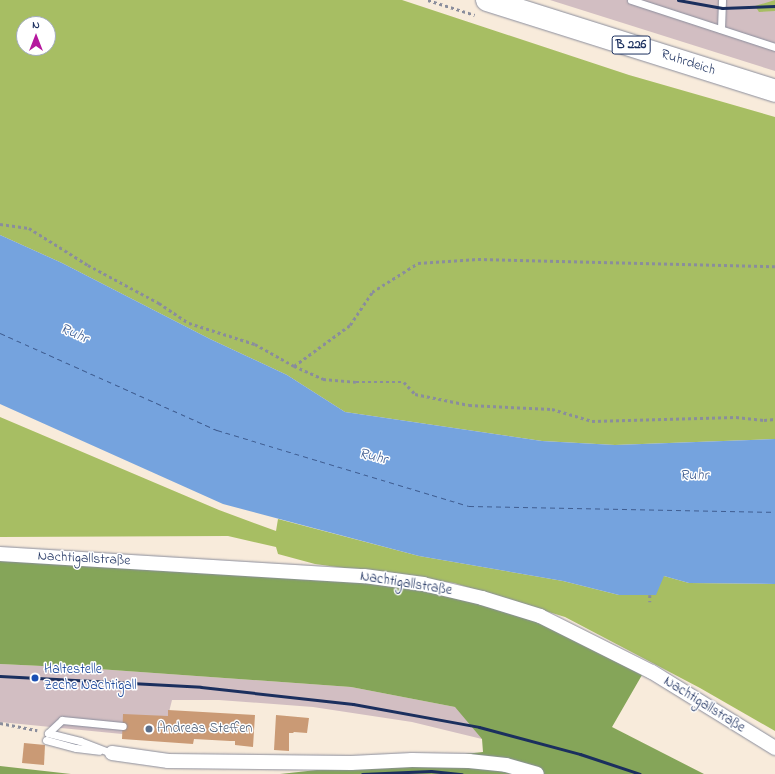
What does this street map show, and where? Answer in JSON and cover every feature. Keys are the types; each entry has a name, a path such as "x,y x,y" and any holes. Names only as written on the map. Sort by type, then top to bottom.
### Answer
{"main road":[{"name":"Ruhrdeich","path":"487,0 775,91"}],"street":[{"name":"Nachtigallstraße","path":"0,554 364,576 423,584 482,598 540,616 652,672 775,748"},
{"path":"112,753 168,761 351,763 412,760 469,761 506,765 537,774"}],"lane":[{"path":"631,0 775,47"},
{"path":"721,29 722,0"},
{"path":"112,753 76,748 47,736 62,720 123,726"}],"path":[{"path":"0,224 29,228 88,265 159,303 189,323 254,344 294,366 323,379 356,382 404,382 415,394 469,405 552,409 592,421 736,417 764,420 775,419"},
{"path":"294,366 350,325 372,292 418,264 478,259 775,266"},
{"path":"650,595 650,602"},
{"path":"0,723 47,736"}],"shaded area":[{"path":"550,0 775,0 775,71"},
{"path":"0,664 84,668 351,687 455,707 606,745 482,739 412,722 313,707 219,700 172,700 168,716 122,734 0,722"}],"green space":[{"path":"0,0 402,0 629,75 775,117 775,439 615,445 542,441 345,412 287,375 210,339 62,263 0,235"},
{"path":"775,0 775,11 759,12 755,6"},
{"path":"0,417 219,510 276,531 278,519 419,556 563,581 619,595 664,576 689,583 775,584 775,731 700,688 565,617 454,583 315,564 278,554 276,547 228,536 0,537"},
{"path":"0,559 267,574 403,586 476,600 537,621 642,675 612,727 704,774 280,774 483,752 482,739 455,707 351,687 84,668 0,664"},
{"path":"0,766 71,774 0,774"}],"water":[{"name":"Ruhr","path":"0,235 62,263 210,339 287,375 345,412 542,441 615,445 775,439 775,584 689,583 664,576 656,595 619,595 563,581 419,556 223,504 0,404"}],"building":[{"path":"168,710 255,715 253,747 235,745 235,741 194,739 193,744 122,739 123,714 168,716"},
{"path":"276,715 309,718 307,733 289,733 289,751 274,750"},
{"path":"24,743 45,745 44,765 22,763"}],"ferry route":[{"path":"0,333 217,430 469,506 775,512"}],"railway":[{"path":"678,0 722,8 775,6"},
{"path":"0,676 201,687 353,704 479,727 580,754 640,774"},
{"path":"362,774 431,771 462,774"}],"place":[{"name":"Haltestelle Zeche Nachtigall","path":"35,678"},
{"name":"Andreas Steffen","path":"149,729"}]}
